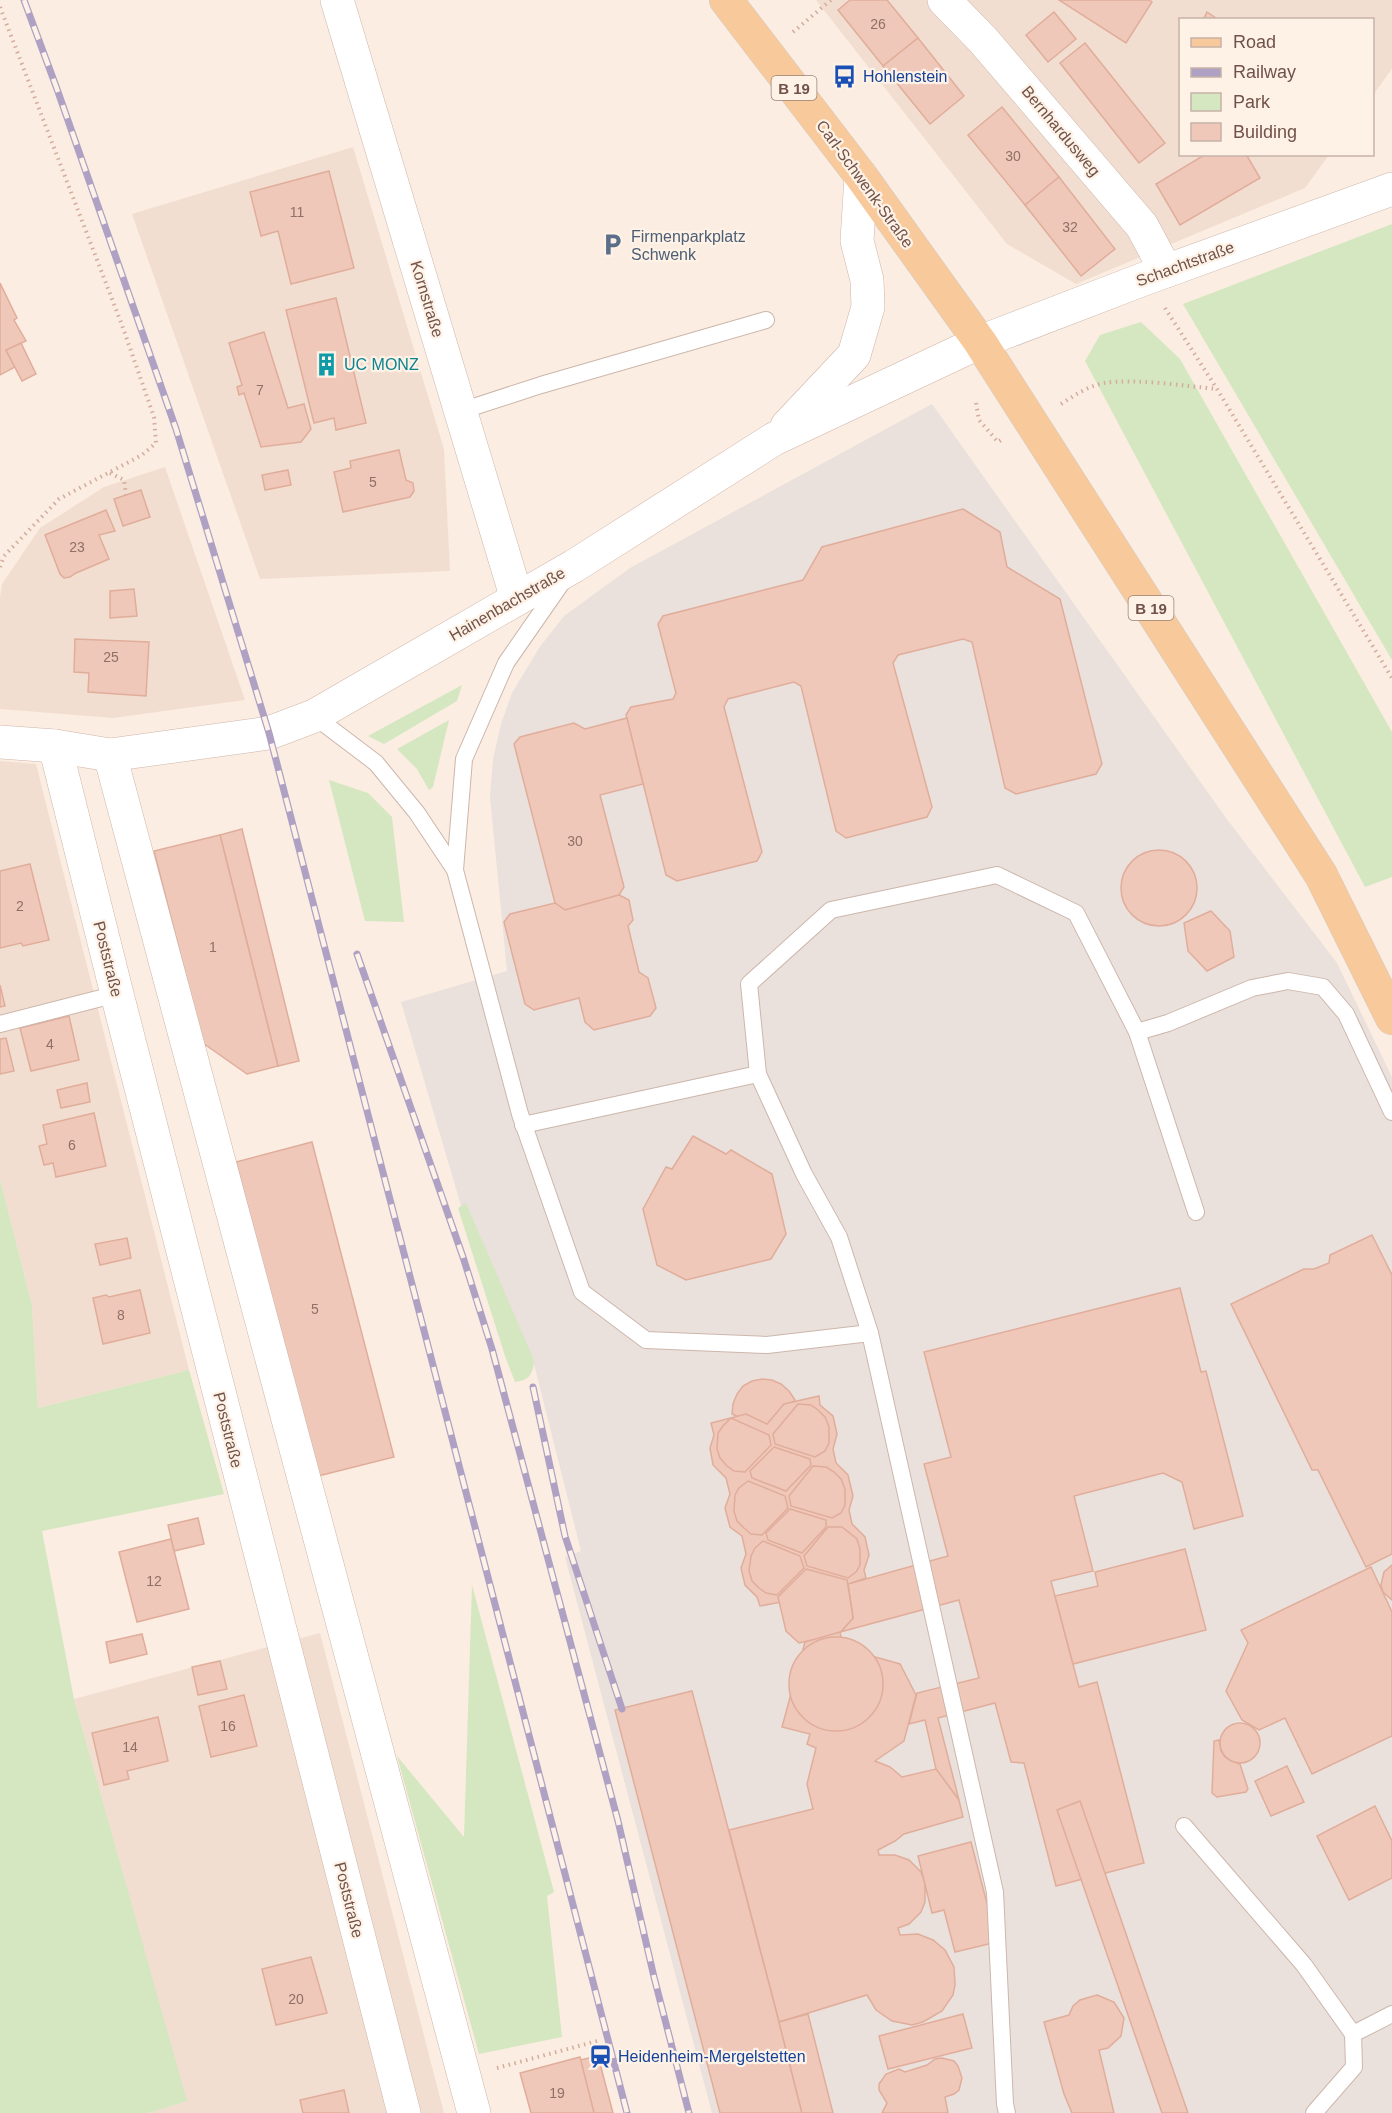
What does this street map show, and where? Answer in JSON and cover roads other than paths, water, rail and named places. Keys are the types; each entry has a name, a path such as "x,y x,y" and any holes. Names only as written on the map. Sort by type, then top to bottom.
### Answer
{"main road":[{"name":"Carl-Schwenk-Straße","path":"726,0 861,176 980,342"},
{"name":"B 19","path":"980,342 1321,875 1392,1018"}],"street":[{"name":"Kornstraße","path":"337,0 517,599"},
{"name":"Bernhardusweg","path":"944,0 983,40 1142,226 1155,275"},
{"path":"774,439 854,355 868,307 867,280 857,241 861,176"},
{"name":"Schachtstraße","path":"980,342 1155,275 1392,189"},
{"name":"Hainenbachstraße","path":"0,742 55,746 110,755 269,733 314,716 574,566 774,439 980,342"},
{"name":"Poststraße","path":"55,746 404,2113"},
{"path":"110,755 474,2113"}],"lane":[{"path":"461,411 541,385 766,320"},
{"path":"455,870 464,759 506,663 574,566"},
{"path":"314,716 376,763 417,813 455,870 523,1125 582,1292 646,1340 767,1345 870,1333"},
{"path":"1007,2113 995,1892 870,1333 839,1237 804,1174 758,1074 749,984 831,910 997,875 1076,914 1137,1032 1196,1212"},
{"path":"1137,1032 1168,1023 1252,988 1288,981 1323,987 1346,1014 1392,1112"},
{"path":"0,1024 117,994"},
{"path":"523,1125 758,1074"},
{"path":"1184,1826 1304,1965 1353,2034 1354,2067 1314,2113"},
{"path":"1353,2034 1392,2014"}],"railway":[{"path":"24,0 176,429 269,733 627,2113"},
{"path":"357,954 463,1257 492,1349 618,1821 654,1977 689,2113"},
{"path":"533,1387 565,1536 622,1709"}],"place":[{"name":"Hohlenstein","path":"845,76"},
{"name":"Firmenparkplatz Schwenk","path":"613,245"},
{"name":"UC MONZ","path":"326,364"},
{"name":"Heidenheim-Mergelstetten","path":"600,2056"}]}
